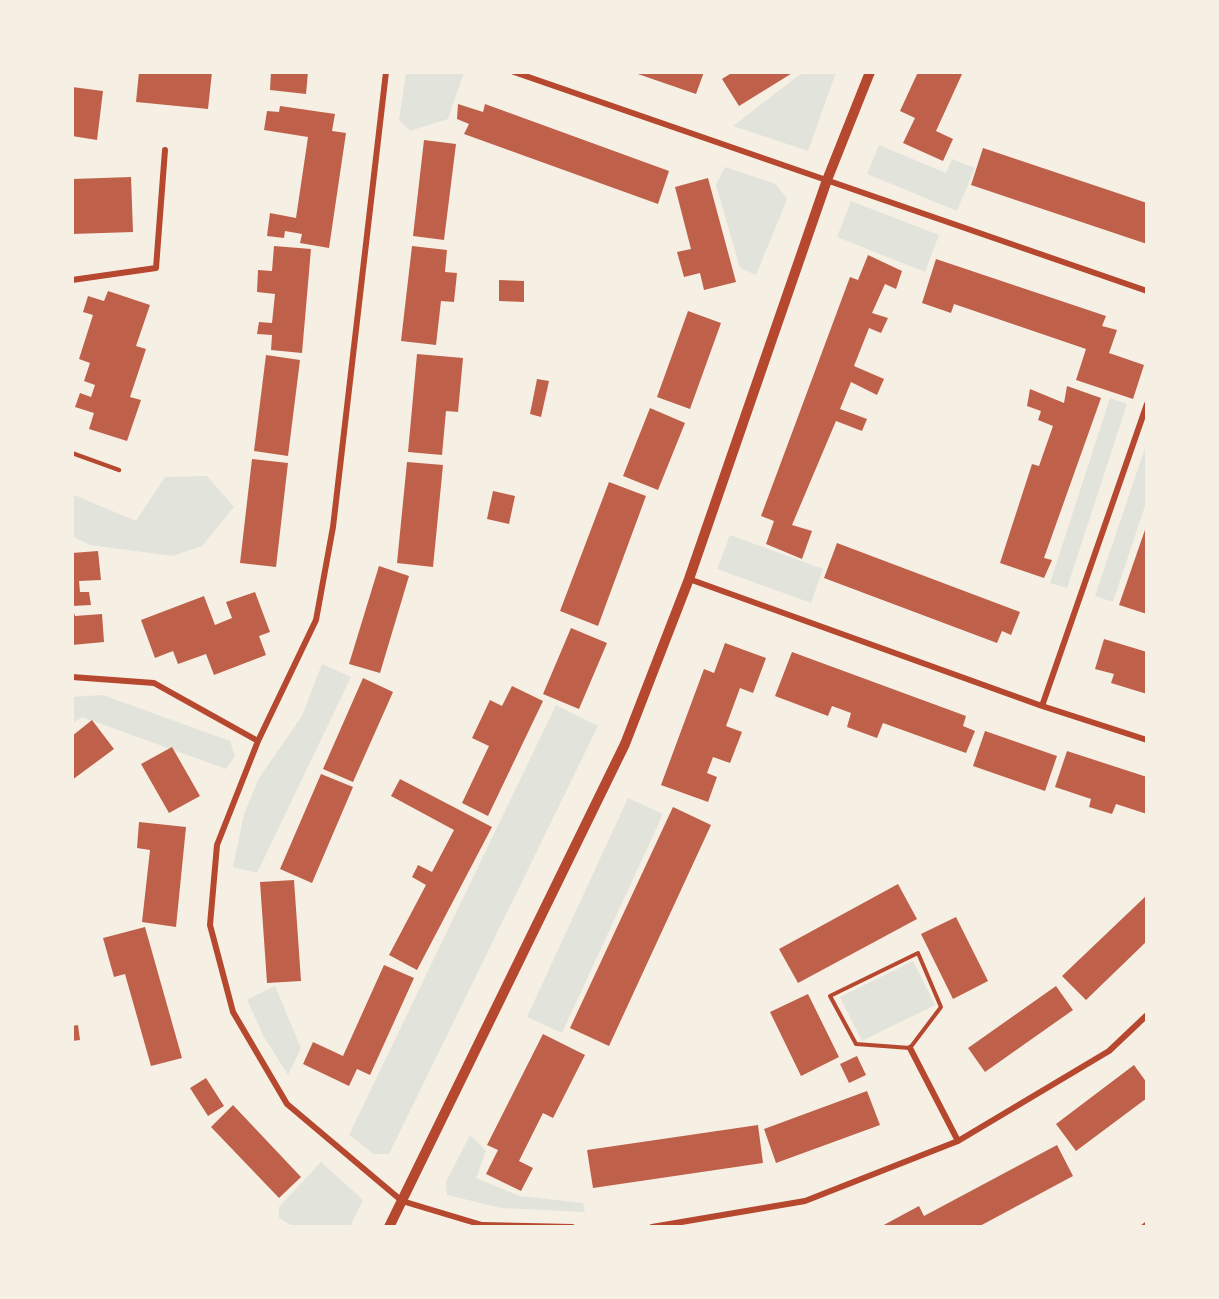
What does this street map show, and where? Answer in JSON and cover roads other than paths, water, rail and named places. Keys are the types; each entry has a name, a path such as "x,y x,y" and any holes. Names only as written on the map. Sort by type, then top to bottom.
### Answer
{"street":[{"path":"386,72 333,527 316,620 258,741 217,845 210,925 233,1012 287,1104 402,1201 482,1225 572,1227"},
{"path":"513,72 1147,291"},
{"path":"389,1227 625,744 689,579 827,180 870,72"},
{"path":"72,280 156,268 165,150"},
{"path":"1042,706 1147,404"},
{"path":"689,579 1042,706 1147,740"},
{"path":"72,677 154,683 258,741"},
{"path":"652,1227 805,1201 958,1141 1109,1051 1147,1015"},
{"path":"910,1048 958,1141"}],"lane":[{"path":"72,453 118,470"}]}
